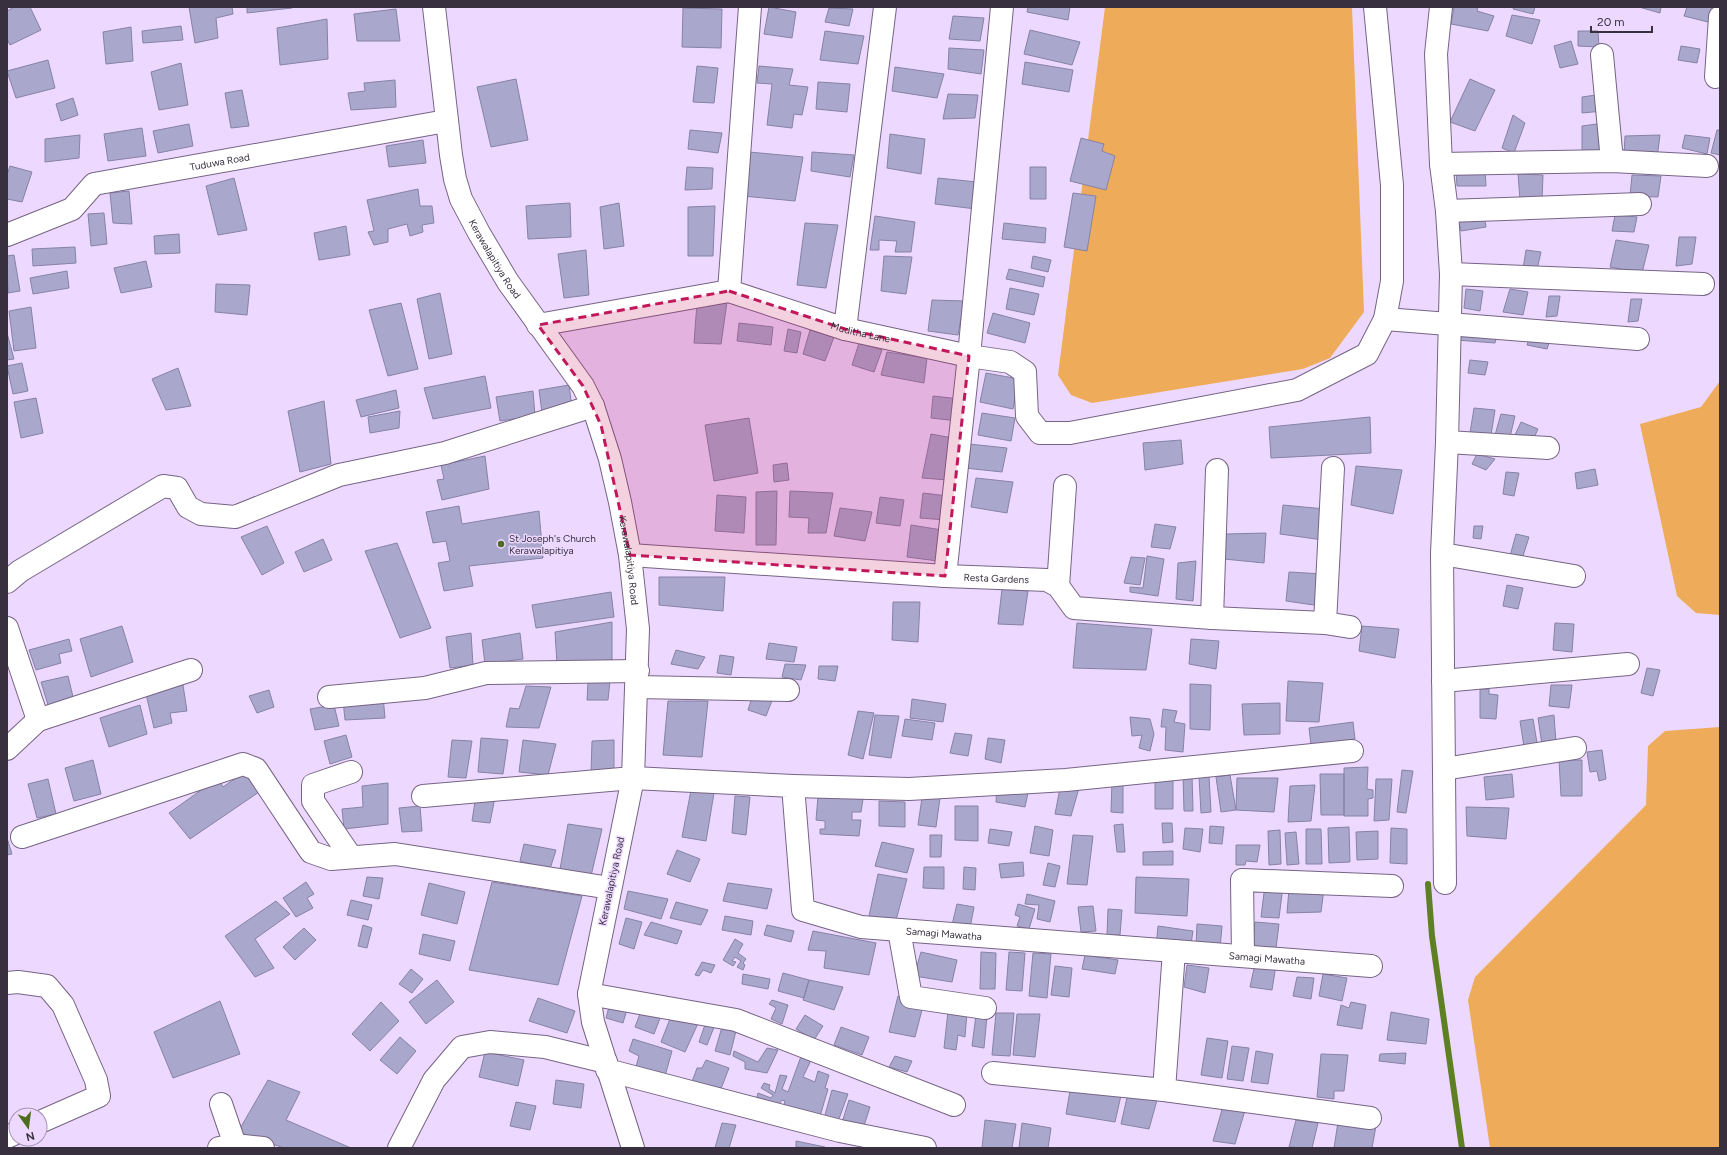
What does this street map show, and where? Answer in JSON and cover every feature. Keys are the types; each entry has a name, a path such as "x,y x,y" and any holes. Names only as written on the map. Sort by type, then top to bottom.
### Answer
{"street":[{"name":"Kerawalapitiya Road","path":"434,7 446,121 455,179 461,199 508,282 583,386 593,406 610,459 630,556 638,629 633,778 589,994 593,1022 633,1148"},
{"path":"729,291 750,7"},
{"path":"845,329 885,7"},
{"path":"945,576 969,356 1002,7"},
{"path":"1375,7 1392,185 1392,281 1385,319 1638,339"},
{"path":"1441,7 1436,54 1441,164 1447,211 1451,274 1447,442 1442,554 1445,884"},
{"path":"1716,77 1720,17"},
{"path":"1602,55 1612,161"},
{"name":"Tuduwa Road","path":"7,235 72,209 94,184 446,121"},
{"path":"1441,164 1612,161 1707,166"},
{"path":"1447,211 1640,204"},
{"path":"1451,274 1702,284"},
{"name":"Muditha Lane","path":"538,325 729,291 845,329 969,356 1010,362 1025,372 1027,416 1040,433 1070,433 1297,390 1367,354 1385,319"},
{"path":"7,582 20,571 163,486 177,488 188,507 201,514 235,517 340,475 445,453 593,406"},
{"path":"1447,442 1548,448"},
{"path":"1325,623 1333,468"},
{"path":"1212,618 1217,470"},
{"path":"1065,486 1058,586 1074,608 1212,618 1325,623 1350,627"},
{"path":"1442,554 1574,576"},
{"name":"Resta Gardens","path":"630,556 945,576 1047,580 1058,586"},
{"path":"7,628 38,720"},
{"path":"1443,681 1628,664"},
{"path":"7,749 38,720 191,670"},
{"path":"329,697 425,688 486,673 637,679 788,690"},
{"path":"1444,769 1574,748"},
{"path":"423,796 633,778 908,790 1066,780 1352,751"},
{"path":"22,837 243,764 256,770 311,852 332,860 395,854 610,888"},
{"path":"351,772 313,785 313,801 351,857"},
{"name":"Samagi Mawatha","path":"793,786 803,910 861,927 1371,966"},
{"path":"1243,956 1242,880 1392,886"},
{"path":"898,930 911,997 985,1008"},
{"path":"1164,1090 1174,951"},
{"path":"7,983 18,982 47,986 63,1005 96,1080 99,1096 48,1118"},
{"path":"589,994 736,1020 954,1105"},
{"path":"399,1148 434,1080 462,1047 490,1042 545,1047 607,1066 840,1131 925,1148"},
{"path":"993,1072 1164,1090 1370,1118"},
{"path":"221,1104 230,1147 263,1148"}],"highlighted area":[{"path":"729,291 845,329 969,356 945,576 630,555 601,425 583,386 538,325"}],"shaded area":[{"path":"1105,7 1352,7 1364,312 1330,358 1303,369 1092,403 1071,395 1058,375"},
{"path":"1720,381 1720,615 1696,613 1677,596 1640,424 1701,407"},
{"path":"1720,727 1720,1148 1490,1148 1468,1000 1475,977 1646,805 1648,746 1665,731"}],"building":[{"path":"14,7 30,7 41,30 10,45 7,39 7,11"},
{"path":"189,7 232,7 233,14 216,18 218,38 195,43"},
{"path":"247,7 291,7 292,8 247,13"},
{"path":"769,7 796,12 792,38 764,34"},
{"path":"1028,7 1070,7 1068,20 1027,12"},
{"path":"1454,7 1478,7 1477,11 1494,16 1488,31 1451,24"},
{"path":"1514,7 1535,7 1533,14 1513,9"},
{"path":"1639,7 1661,7 1660,13"},
{"path":"1687,7 1712,7 1708,22 1684,16"},
{"path":"683,8 722,9 721,48 682,47"},
{"path":"829,8 853,9 849,26 825,22"},
{"path":"396,9 400,41 357,41 354,14"},
{"path":"1512,15 1540,20 1532,44 1506,36"},
{"path":"953,16 984,18 980,41 949,39"},
{"path":"327,19 328,59 280,65 277,28"},
{"path":"181,26 183,40 143,43 142,31"},
{"path":"131,27 133,61 106,64 103,32"},
{"path":"1030,30 1080,42 1072,65 1024,54"},
{"path":"825,31 864,36 858,64 820,60"},
{"path":"1578,31 1598,31 1599,47 1578,46"},
{"path":"1571,41 1578,64 1560,68 1554,46"},
{"path":"1681,46 1700,49 1697,63 1678,60"},
{"path":"949,48 984,50 981,74 948,69"},
{"path":"48,60 55,88 16,98 7,71"},
{"path":"1025,62 1073,70 1069,92 1022,84"},
{"path":"181,63 188,105 159,110 151,72"},
{"path":"697,66 718,68 714,103 693,102"},
{"path":"759,66 793,69 789,85 808,87 802,115 794,114 792,128 767,125 772,84 757,83"},
{"path":"895,67 944,74 937,98 892,91"},
{"path":"516,79 528,140 491,147 477,87"},
{"path":"1470,79 1495,90 1475,131 1450,122"},
{"path":"395,80 396,107 351,110 348,93 365,91 364,83"},
{"path":"818,82 850,84 847,112 816,109"},
{"path":"242,90 249,126 231,128 225,93"},
{"path":"948,94 978,95 975,118 943,119"},
{"path":"1603,94 1603,111 1582,113 1582,97"},
{"path":"73,98 78,115 61,121 56,104"},
{"path":"1513,115 1525,123 1514,153 1502,148"},
{"path":"1604,123 1604,155 1582,155 1582,126"},
{"path":"189,124 193,146 158,153 153,131"},
{"path":"142,128 146,156 108,161 104,134"},
{"path":"690,130 722,133 718,153 688,149"},
{"path":"1717,130 1720,130 1720,155 1711,153"},
{"path":"890,134 925,139 921,174 887,168"},
{"path":"80,135 79,158 45,162 45,139"},
{"path":"1660,135 1657,158 1624,156 1625,136"},
{"path":"1685,135 1710,138 1707,154 1682,148"},
{"path":"1081,138 1104,144 1102,151 1115,156 1106,190 1070,181"},
{"path":"423,140 426,163 389,167 386,146"},
{"path":"749,152 803,157 795,201 743,196"},
{"path":"812,152 854,155 850,177 811,171"},
{"path":"10,166 32,172 22,202 7,199 7,175"},
{"path":"687,167 713,168 712,189 685,190"},
{"path":"1030,167 1046,167 1046,199 1030,199"},
{"path":"1485,169 1486,186 1457,186 1456,171"},
{"path":"1518,174 1543,175 1542,200 1520,200"},
{"path":"1632,175 1661,176 1658,197 1630,196"},
{"path":"234,178 247,230 218,235 206,186"},
{"path":"938,178 977,182 976,209 935,204"},
{"path":"418,189 420,206 432,206 434,223 422,225 423,232 410,236 407,224 388,229 388,242 374,245 368,232 374,231 367,200"},
{"path":"129,191 132,224 113,223 110,193"},
{"path":"1073,193 1096,196 1087,251 1064,247"},
{"path":"570,203 571,237 528,239 526,206"},
{"path":"619,203 624,246 604,249 600,207"},
{"path":"715,206 713,256 688,256 688,207"},
{"path":"104,213 107,244 91,246 88,214"},
{"path":"1484,214 1486,227 1461,231 1458,218"},
{"path":"1615,215 1637,217 1634,232 1612,231"},
{"path":"875,216 915,222 911,252 895,252 897,241 879,240 879,250 870,250"},
{"path":"805,223 838,225 826,288 797,285"},
{"path":"1004,223 1046,228 1045,243 1002,239"},
{"path":"346,226 350,255 319,260 314,233"},
{"path":"179,234 180,253 155,254 154,236"},
{"path":"1679,237 1696,237 1692,264 1676,266"},
{"path":"1616,240 1649,245 1642,273 1610,267"},
{"path":"75,247 76,263 33,266 32,249"},
{"path":"586,250 589,295 564,298 558,254"},
{"path":"1526,250 1541,252 1537,270 1523,269"},
{"path":"14,255 20,291 8,293 7,256"},
{"path":"884,256 912,257 906,294 881,291"},
{"path":"1033,256 1051,260 1048,272 1031,268"},
{"path":"146,261 152,287 121,293 114,268"},
{"path":"1009,269 1045,277 1043,287 1006,279"},
{"path":"67,271 69,288 33,294 30,278"},
{"path":"216,284 250,285 247,315 215,312"},
{"path":"1010,288 1039,294 1034,315 1006,309"},
{"path":"1466,289 1483,291 1480,311 1464,308"},
{"path":"1510,289 1528,292 1523,315 1503,312"},
{"path":"440,293 452,354 429,359 417,299"},
{"path":"1549,296 1560,296 1557,316 1546,317"},
{"path":"1631,299 1642,299 1638,321 1628,322"},
{"path":"932,300 964,301 958,335 928,331"},
{"path":"727,302 721,344 694,343 697,303"},
{"path":"401,303 418,369 388,376 369,310"},
{"path":"31,307 36,348 14,351 9,311"},
{"path":"993,313 1030,323 1025,343 987,333"},
{"path":"739,323 773,327 771,345 737,341"},
{"path":"1457,326 1497,335 1495,343 1456,340"},
{"path":"788,329 801,332 797,353 784,351"},
{"path":"810,330 834,337 825,361 803,354"},
{"path":"7,333 14,359 7,360"},
{"path":"1530,336 1550,340 1547,349 1527,345"},
{"path":"859,343 882,350 874,372 852,365"},
{"path":"887,352 927,358 924,383 881,375"},
{"path":"1470,360 1488,362 1485,375 1468,373"},
{"path":"22,363 28,391 13,394 7,366"},
{"path":"178,368 191,406 166,410 152,379"},
{"path":"986,373 1019,379 1013,409 980,402"},
{"path":"485,376 491,408 433,419 424,388"},
{"path":"569,385 572,408 542,413 539,390"},
{"path":"396,390 399,408 361,417 356,400"},
{"path":"533,391 535,416 500,421 496,397"},
{"path":"933,396 960,399 958,421 931,418"},
{"path":"36,398 43,433 21,438 14,402"},
{"path":"324,401 331,464 300,472 288,411"},
{"path":"1474,408 1495,410 1491,435 1470,433"},
{"path":"400,411 399,428 370,433 368,417"},
{"path":"982,413 1015,418 1011,441 978,435"},
{"path":"1501,414 1515,416 1510,437 1495,435"},
{"path":"1370,417 1371,453 1271,458 1269,427"},
{"path":"749,418 758,473 714,481 705,425"},
{"path":"1521,422 1538,429 1532,442 1515,435"},
{"path":"931,434 958,439 948,480 922,478"},
{"path":"1181,440 1183,464 1145,470 1143,443"},
{"path":"969,444 1007,448 1002,472 965,468"},
{"path":"1477,454 1495,459 1486,470 1472,464"},
{"path":"485,456 489,489 442,500 437,480 444,479 441,465"},
{"path":"787,463 789,480 774,482 773,465"},
{"path":"1356,466 1402,470 1393,514 1351,505"},
{"path":"1595,469 1598,485 1577,489 1575,473"},
{"path":"1506,472 1519,473 1514,496 1503,494"},
{"path":"976,478 1013,482 1007,513 971,507"},
{"path":"777,491 776,545 756,545 756,492"},
{"path":"790,491 833,493 826,533 808,533 809,518 789,517"},
{"path":"923,493 948,496 946,520 920,518"},
{"path":"717,495 746,497 744,533 715,531"},
{"path":"880,497 904,500 900,526 876,523"},
{"path":"1283,505 1325,509 1323,540 1280,534"},
{"path":"459,506 462,524 539,511 543,558 469,566 473,586 444,591 438,563 450,561 446,541 433,543 426,512"},
{"path":"840,508 872,512 865,541 834,536"},
{"path":"1155,524 1176,527 1170,549 1151,547"},
{"path":"911,525 942,530 938,561 907,557"},
{"path":"267,526 284,563 262,575 241,537"},
{"path":"1474,526 1483,526 1481,539 1473,538"},
{"path":"1266,533 1264,563 1224,559 1226,534"},
{"path":"1516,534 1529,537 1522,559 1510,556"},
{"path":"323,539 332,560 304,572 295,552"},
{"path":"397,543 431,628 400,638 365,551"},
{"path":"1147,556 1164,559 1158,596 1130,592 1130,587 1143,588"},
{"path":"1131,557 1145,558 1140,585 1124,583"},
{"path":"1196,561 1193,601 1176,599 1178,563"},
{"path":"1289,572 1324,574 1321,606 1286,601"},
{"path":"659,577 725,577 723,611 659,605"},
{"path":"1507,585 1523,588 1518,609 1503,606"},
{"path":"1002,589 1028,591 1023,625 998,624"},
{"path":"611,592 614,617 536,628 532,605"},
{"path":"893,602 920,602 918,642 892,640"},
{"path":"612,622 612,660 557,664 555,632"},
{"path":"1077,623 1152,629 1146,670 1073,668"},
{"path":"1555,623 1574,624 1572,652 1553,650"},
{"path":"122,626 133,662 91,677 80,639"},
{"path":"1362,626 1399,629 1395,658 1359,651"},
{"path":"471,633 473,665 450,668 446,637"},
{"path":"520,633 523,659 485,664 482,640"},
{"path":"69,639 72,651 59,654 61,663 36,670 29,650"},
{"path":"1191,639 1219,641 1216,669 1189,664"},
{"path":"769,643 797,647 794,662 766,659"},
{"path":"676,650 705,657 698,669 671,664"},
{"path":"720,655 734,657 731,675 717,673"},
{"path":"785,664 806,665 801,680 782,677"},
{"path":"819,666 838,666 835,681 818,679"},
{"path":"1647,668 1660,670 1653,696 1641,693"},
{"path":"68,676 74,701 49,708 41,682"},
{"path":"610,681 608,700 587,700 588,682"},
{"path":"1288,681 1323,683 1319,722 1286,721"},
{"path":"1190,684 1211,685 1210,730 1190,729"},
{"path":"183,685 187,711 170,713 172,723 154,728 146,694"},
{"path":"1551,685 1572,685 1569,708 1549,706"},
{"path":"526,686 551,687 539,728 506,727 510,708 519,709"},
{"path":"1480,689 1489,689 1489,694 1498,695 1496,719 1480,718"},
{"path":"269,690 274,707 257,713 249,696"},
{"path":"753,694 773,698 766,716 748,710"},
{"path":"383,696 385,718 345,720 343,700"},
{"path":"912,699 946,704 943,722 910,718"},
{"path":"668,701 708,701 702,757 663,755"},
{"path":"1280,703 1280,734 1244,735 1242,704"},
{"path":"140,705 147,734 109,747 100,718"},
{"path":"334,705 339,726 315,730 310,709"},
{"path":"1163,709 1177,711 1174,722 1185,724 1183,752 1165,750 1166,727 1161,727"},
{"path":"858,711 874,713 863,759 848,755"},
{"path":"875,715 899,716 891,758 869,755"},
{"path":"1554,715 1556,743 1542,745 1538,718"},
{"path":"1130,717 1150,719 1154,734 1150,751 1139,748 1142,735 1132,736"},
{"path":"905,719 935,723 932,740 902,736"},
{"path":"1533,719 1537,743 1524,747 1520,721"},
{"path":"1353,722 1355,739 1311,745 1309,728"},
{"path":"955,733 972,735 968,756 950,753"},
{"path":"346,735 352,757 330,764 324,741"},
{"path":"481,738 508,740 503,774 478,772"},
{"path":"988,738 1005,740 1001,763 985,759"},
{"path":"452,740 472,741 466,778 448,777"},
{"path":"523,740 556,744 548,775 519,772"},
{"path":"614,740 614,772 591,773 592,741"},
{"path":"1602,750 1606,779 1599,781 1597,771 1590,772 1587,752"},
{"path":"93,760 101,794 74,801 65,768"},
{"path":"1559,760 1582,760 1582,796 1561,796"},
{"path":"1368,767 1367,789 1373,790 1373,798 1368,799 1368,816 1344,816 1344,768"},
{"path":"1402,770 1413,771 1406,813 1397,812"},
{"path":"246,771 259,792 190,839 169,813 218,778 223,787"},
{"path":"1320,774 1344,774 1344,815 1321,815"},
{"path":"1512,774 1514,797 1486,800 1484,777"},
{"path":"1183,775 1192,775 1193,811 1184,811"},
{"path":"1230,775 1236,810 1221,812 1216,777"},
{"path":"1209,776 1211,812 1201,813 1199,777"},
{"path":"1155,777 1173,777 1173,809 1155,809"},
{"path":"1237,778 1278,778 1274,812 1236,810"},
{"path":"48,779 56,814 37,818 28,784"},
{"path":"1376,779 1392,779 1389,820 1374,821"},
{"path":"1112,780 1123,780 1123,813 1111,812"},
{"path":"1081,781 1071,816 1055,814 1061,783"},
{"path":"388,783 388,824 344,829 342,809 363,807 362,786"},
{"path":"692,785 715,787 706,841 682,837"},
{"path":"1315,785 1311,821 1288,822 1290,786"},
{"path":"997,786 1011,792 1028,793 1025,807 996,802"},
{"path":"923,791 941,791 936,827 918,825"},
{"path":"476,795 495,797 490,823 472,821"},
{"path":"735,796 750,797 746,835 732,833"},
{"path":"818,796 863,799 861,812 852,812 852,820 861,820 859,836 820,834 820,829 825,829 825,821 816,820"},
{"path":"879,801 905,802 905,827 879,826"},
{"path":"420,806 422,831 402,832 399,808"},
{"path":"955,806 978,806 978,841 955,840"},
{"path":"1466,807 1509,808 1506,839 1467,836"},
{"path":"1162,823 1172,823 1173,842 1163,843"},
{"path":"568,824 602,829 591,876 560,869"},
{"path":"1123,824 1125,852 1117,852 1114,825"},
{"path":"1035,826 1053,830 1049,856 1030,853"},
{"path":"1210,826 1224,827 1222,844 1209,843"},
{"path":"1349,827 1350,862 1329,863 1328,828"},
{"path":"1185,828 1203,829 1200,852 1183,849"},
{"path":"1391,828 1407,829 1407,864 1390,863"},
{"path":"990,829 1012,832 1009,846 988,843"},
{"path":"1306,829 1321,829 1322,864 1306,864"},
{"path":"1280,830 1281,864 1269,865 1268,831"},
{"path":"1378,831 1378,859 1357,860 1356,832"},
{"path":"1296,832 1299,864 1287,865 1285,833"},
{"path":"930,835 942,835 941,857 930,857"},
{"path":"1073,835 1093,836 1087,885 1067,884"},
{"path":"7,838 12,854 7,855"},
{"path":"882,842 914,849 907,873 875,866"},
{"path":"524,844 556,850 550,869 520,861"},
{"path":"1236,845 1260,845 1257,862 1246,861 1245,865 1236,865"},
{"path":"677,850 700,859 690,882 667,874"},
{"path":"1173,851 1173,865 1143,865 1143,852"},
{"path":"1023,862 1024,876 1001,878 999,864"},
{"path":"1048,863 1060,866 1055,887 1043,885"},
{"path":"924,867 944,867 944,889 923,888"},
{"path":"964,867 976,868 975,890 963,889"},
{"path":"878,874 907,879 895,924 869,916"},
{"path":"367,877 383,878 379,899 363,896"},
{"path":"1136,877 1189,879 1187,916 1135,913"},
{"path":"306,882 314,894 307,898 313,908 296,917 283,898"},
{"path":"492,882 582,896 558,985 469,970"},
{"path":"429,883 465,892 457,924 421,915"},
{"path":"728,883 772,889 767,909 723,901"},
{"path":"1265,885 1283,886 1279,918 1261,917"},
{"path":"1289,889 1324,889 1321,912 1287,913"},
{"path":"628,891 668,899 661,919 624,909"},
{"path":"1027,894 1055,901 1050,922 1037,919 1039,905 1025,904"},
{"path":"351,900 372,905 368,920 347,915"},
{"path":"276,901 290,914 255,939 274,968 255,977 225,936"},
{"path":"676,902 708,910 701,925 670,918"},
{"path":"957,904 974,907 970,928 952,925"},
{"path":"1018,904 1035,909 1029,929 1017,926 1020,917 1015,915"},
{"path":"1093,906 1096,931 1081,932 1078,907"},
{"path":"1108,909 1122,910 1120,935 1107,935"},
{"path":"725,916 753,921 751,935 722,930"},
{"path":"626,918 642,922 634,949 619,944"},
{"path":"651,922 682,931 677,944 644,935"},
{"path":"1255,922 1279,924 1276,948 1252,946"},
{"path":"1197,924 1222,926 1220,949 1196,946"},
{"path":"363,925 372,928 367,948 358,946"},
{"path":"767,925 794,931 791,942 764,935"},
{"path":"1158,926 1193,931 1190,951 1156,947"},
{"path":"304,928 316,940 295,960 283,947"},
{"path":"813,931 876,943 869,975 824,968 826,951 808,950"},
{"path":"423,934 455,941 450,961 419,954"},
{"path":"735,939 743,944 738,953 746,959 743,963 745,965 743,970 737,967 741,961 735,957 732,961 736,962 733,966 723,960"},
{"path":"921,952 957,960 952,982 914,976"},
{"path":"981,952 996,953 995,989 980,989"},
{"path":"1009,952 1025,953 1022,991 1006,990"},
{"path":"1033,953 1051,954 1047,998 1029,996"},
{"path":"1085,955 1118,960 1115,974 1082,969"},
{"path":"702,962 715,965 711,973 703,970 699,976 695,975"},
{"path":"1255,964 1276,965 1272,990 1250,987"},
{"path":"1187,965 1209,968 1205,993 1184,987"},
{"path":"1055,966 1072,968 1069,997 1051,995"},
{"path":"411,969 423,979 412,993 399,984"},
{"path":"783,973 809,980 804,998 778,991"},
{"path":"743,974 770,979 768,989 742,984"},
{"path":"1323,974 1347,978 1342,1001 1319,996"},
{"path":"1297,977 1314,978 1311,999 1293,996"},
{"path":"437,980 454,1002 426,1024 409,1002"},
{"path":"809,980 843,987 834,1010 803,1000"},
{"path":"614,988 632,993 623,1023 606,1018"},
{"path":"898,996 924,1002 915,1037 889,1032"},
{"path":"538,998 575,1011 567,1033 529,1021"},
{"path":"646,998 665,1005 654,1034 635,1027"},
{"path":"772,1000 788,1005 782,1024 771,1019 776,1008 769,1004"},
{"path":"220,1001 240,1054 173,1078 154,1032"},
{"path":"381,1002 399,1021 370,1051 352,1034"},
{"path":"1351,1002 1366,1005 1362,1029 1337,1025 1341,1005 1349,1008"},
{"path":"673,1011 700,1019 685,1052 661,1042"},
{"path":"948,1011 967,1012 965,1037 958,1035 956,1050 944,1048"},
{"path":"1391,1012 1429,1019 1426,1044 1387,1040"},
{"path":"996,1013 1014,1013 1010,1056 992,1055"},
{"path":"1017,1014 1040,1014 1035,1057 1013,1055"},
{"path":"805,1015 823,1026 814,1040 796,1029"},
{"path":"976,1015 987,1016 984,1048 972,1046"},
{"path":"707,1019 716,1022 707,1045 699,1042"},
{"path":"722,1027 736,1031 730,1055 715,1051"},
{"path":"841,1027 869,1037 862,1055 834,1045"},
{"path":"400,1037 416,1051 397,1074 380,1060"},
{"path":"1207,1038 1228,1041 1222,1078 1201,1075"},
{"path":"633,1039 672,1051 663,1083 634,1074 639,1056 629,1051"},
{"path":"1232,1046 1249,1048 1243,1081 1227,1079"},
{"path":"767,1048 778,1050 767,1073 745,1069 745,1062 733,1056 734,1051 758,1062"},
{"path":"803,1051 814,1054 803,1077 815,1082 818,1071 829,1075 825,1088 828,1089 818,1123 782,1113 785,1101 782,1100 777,1107 757,1097 758,1093 771,1098 773,1095 761,1088 764,1083 770,1085 769,1089 775,1093 780,1075 787,1076 782,1089 788,1092"},
{"path":"1256,1051 1273,1054 1268,1084 1251,1082"},
{"path":"485,1052 524,1060 518,1086 479,1077"},
{"path":"1406,1053 1405,1064 1379,1061 1380,1054"},
{"path":"1321,1054 1348,1055 1344,1091 1334,1091 1334,1099 1317,1097"},
{"path":"895,1056 912,1061 907,1072 889,1067"},
{"path":"706,1060 729,1068 719,1094 690,1087 697,1068 702,1068"},
{"path":"268,1080 300,1092 286,1120 351,1148 284,1148 238,1132"},
{"path":"556,1080 584,1084 581,1108 553,1104"},
{"path":"1071,1085 1122,1091 1115,1122 1066,1114"},
{"path":"1129,1089 1157,1100 1149,1129 1121,1124"},
{"path":"832,1090 848,1094 836,1127 823,1122"},
{"path":"849,1100 870,1107 862,1132 841,1126"},
{"path":"516,1102 536,1106 530,1130 510,1126"},
{"path":"1224,1103 1246,1107 1235,1144 1213,1141"},
{"path":"985,1120 1016,1124 1012,1148 982,1148"},
{"path":"1296,1120 1318,1123 1312,1148 1289,1147"},
{"path":"1338,1122 1376,1126 1372,1148 1334,1148"},
{"path":"722,1123 736,1125 729,1148 715,1148"},
{"path":"1022,1123 1051,1128 1048,1148 1019,1148"},
{"path":"796,1141 825,1147 825,1148 796,1147"}],"waterway":[{"path":"1428,884 1432,936 1462,1148"}],"place":[{"name":"St Joseph's Church Kerawalapitiya","path":"501,544"}]}
